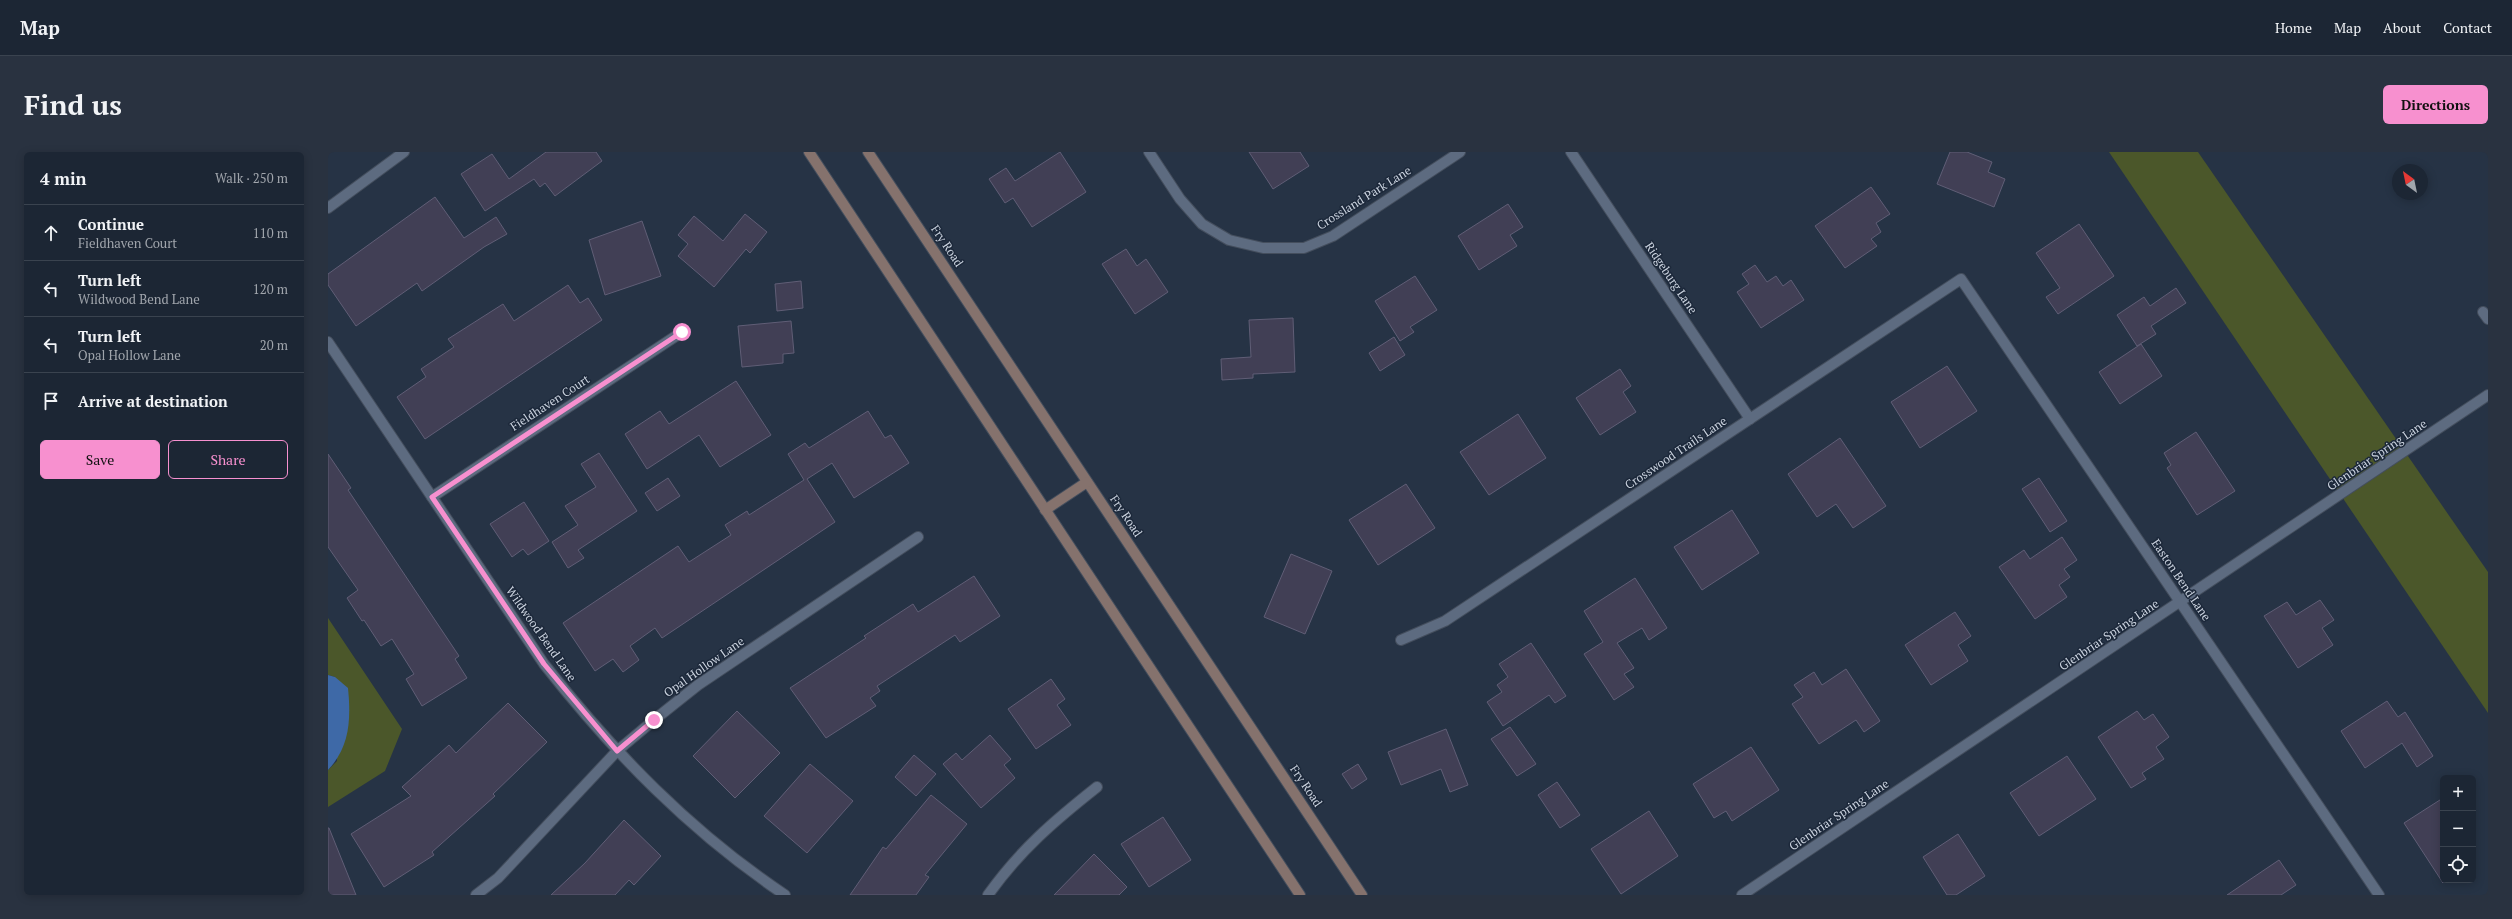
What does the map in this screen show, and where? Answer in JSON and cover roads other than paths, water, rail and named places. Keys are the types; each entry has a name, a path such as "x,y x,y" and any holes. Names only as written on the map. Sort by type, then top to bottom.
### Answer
{"main road":[{"path":"808,152 1300,895"},
{"name":"Fry Road","path":"868,152 1362,895"},
{"path":"1045,510 1087,482"}],"street":[{"path":"328,208 404,152"},
{"name":"Crossland Park Lane","path":"1149,152 1180,199 1202,224 1229,240 1263,248 1304,248 1333,236 1460,152"},
{"name":"Ridgeburg Lane","path":"1571,152 1750,419"},
{"name":"Crosswood Trails Lane","path":"1401,640 1445,621 1961,279"},
{"name":"Easton Bend Lane","path":"1961,279 2379,895"},
{"name":"Fieldhaven Court","path":"432,497 682,332"},
{"name":"Wildwood Bend Lane","path":"328,342 544,664 617,751 654,790 707,837 785,895"},
{"name":"Glenbriar Spring Lane","path":"1742,895 2181,603 2488,395"},
{"name":"Opal Hollow Lane","path":"476,895 498,878 617,751 698,685 918,537"},
{"path":"988,895 1008,868 1045,828 1097,787"}],"water":[{"path":"328,675 335,677 348,688 349,722 345,742 341,752 328,770"}]}
